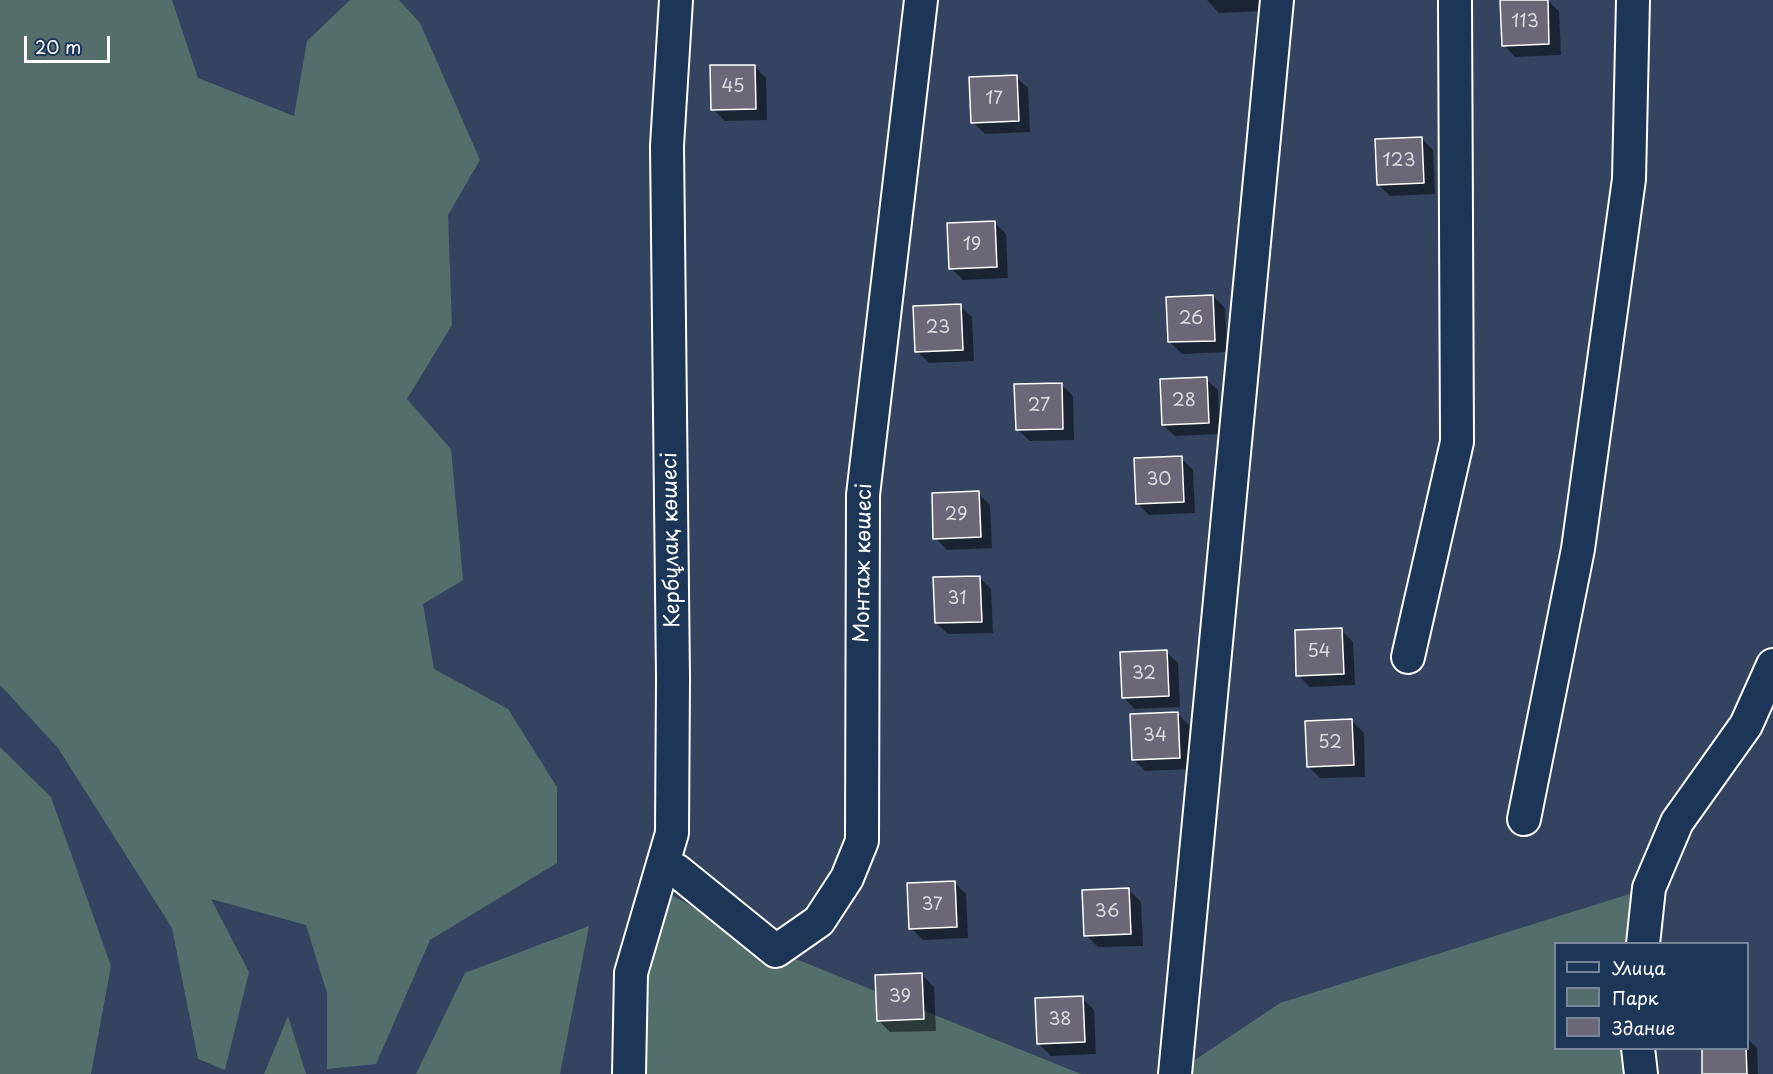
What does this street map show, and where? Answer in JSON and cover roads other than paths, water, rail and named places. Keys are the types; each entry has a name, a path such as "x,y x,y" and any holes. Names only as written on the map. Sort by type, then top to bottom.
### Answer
{"street":[{"name":"Кербұлақ көшесі","path":"629,1074 631,974 672,833 673,678 667,146 676,0"},
{"name":"Монтаж көшесі","path":"662,868 676,870 776,951 819,921 847,878 862,841 863,495 921,0"},
{"path":"1175,1074 1277,0"},
{"path":"1408,657 1458,442 1455,0"},
{"path":"1524,819 1578,549 1629,178 1633,0"},
{"path":"1643,942 1649,888 1677,822 1746,725 1773,665"},
{"path":"1638,1050 1641,1074"}]}
